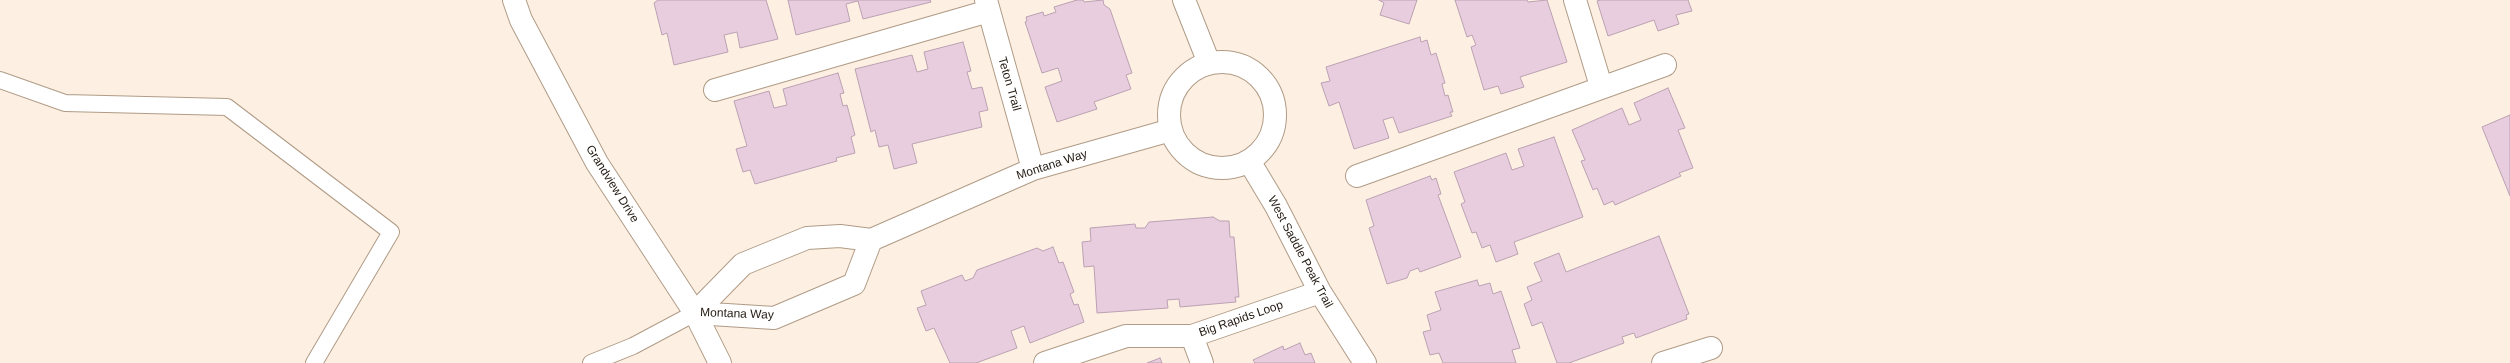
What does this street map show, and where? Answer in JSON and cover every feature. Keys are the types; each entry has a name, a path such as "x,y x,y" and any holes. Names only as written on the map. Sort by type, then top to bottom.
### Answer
{"street":[{"name":"Grandview Drive","path":"514,0 521,20 597,163 695,314 720,363"},
{"path":"1184,0 1209,63"},
{"path":"1575,0 1601,86"},
{"path":"715,90 987,6"},
{"name":"Teton Trail","path":"987,6 1033,169"},
{"path":"1226,62 1243,66 1257,74 1268,87 1274,102 1276,119 1272,135 1262,150 1249,161 1226,167 1203,164 1189,156 1178,145 1171,130 1169,114 1172,97 1180,82 1193,70 1209,63 1226,62"},
{"path":"1357,176 1665,64"},
{"name":"Montana Way","path":"695,314 743,264 807,238 840,236 871,240 1033,169 1171,130"},
{"name":"West Saddle Peak Trail","path":"1249,161 1276,206 1320,292 1365,363"},
{"name":"Montana Way","path":"695,314 774,318 854,284 871,240"},
{"name":"Big Rapids Loop","path":"1045,363 1126,336 1192,336 1320,292"},
{"path":"1192,336 1202,363"},
{"path":"1663,363 1711,348"}],"lane":[{"path":"0,80 65,103 227,107 391,232 314,363"},
{"path":"591,363 633,346 695,314"}],"building":[{"path":"658,0 766,0 778,39 740,48 737,32 724,35 728,52 674,65 667,33 662,35 654,3"},
{"path":"788,0 930,0 931,2 863,19 858,1 846,4 850,21 796,35"},
{"path":"1077,0 1083,0 1084,2 1103,0 1104,5 1110,9 1132,73 1126,75 1131,89 1094,102 1097,109 1057,122 1045,87 1062,81 1058,68 1042,73 1025,22 1027,21 1026,17 1043,12 1044,16 1056,12 1054,7"},
{"path":"1379,0 1417,0 1409,24 1380,15 1384,3"},
{"path":"1455,0 1527,0 1528,2 1547,0 1567,62 1520,77 1524,87 1501,94 1498,86 1484,90 1471,47 1476,45 1472,35 1467,37"},
{"path":"1688,0 1692,11 1676,15 1679,24 1658,31 1654,20 1608,36 1597,1"},
{"path":"1420,37 1421,42 1427,40 1431,55 1436,53 1445,83 1442,84 1445,96 1448,95 1453,112 1450,112 1452,116 1399,133 1393,117 1383,120 1389,138 1354,149 1339,102 1329,106 1321,83 1330,81 1326,67"},
{"path":"963,42 971,71 967,72 972,89 982,87 988,110 979,112 982,127 912,144 917,163 894,169 888,145 879,147 875,130 871,132 855,69 912,55 917,72 928,69 924,52"},
{"path":"838,73 844,93 840,94 843,106 847,105 855,135 851,137 855,153 836,158 837,161 755,184 750,170 743,172 736,149 747,146 734,101 769,91 774,108 787,105 783,89"},
{"path":"1668,88 1685,128 1678,130 1693,168 1679,173 1681,176 1615,205 1613,201 1604,205 1597,188 1593,190 1581,161 1585,160 1572,130 1622,108 1629,125 1641,120 1634,103"},
{"path":"2510,115 2510,196 2482,127"},
{"path":"1554,137 1583,217 1514,242 1518,254 1496,262 1490,245 1482,248 1476,232 1472,233 1461,204 1465,202 1454,172 1506,153 1512,170 1524,166 1518,149"},
{"path":"1430,176 1432,180 1436,178 1441,194 1438,195 1461,257 1420,272 1418,268 1410,271 1407,278 1387,284 1369,228 1374,226 1366,200"},
{"path":"1213,217 1220,221 1229,221 1230,237 1234,237 1239,297 1235,297 1236,302 1180,307 1179,299 1167,300 1168,308 1097,313 1094,266 1084,267 1082,242 1091,241 1090,228 1135,224 1136,228 1145,228 1149,222"},
{"path":"1659,236 1689,314 1686,315 1687,319 1636,338 1634,333 1622,337 1624,343 1569,363 1557,363 1542,322 1532,326 1524,304 1532,300 1527,287 1542,281 1534,263 1559,253 1566,272"},
{"path":"1053,247 1059,263 1063,262 1074,292 1070,294 1074,305 1078,304 1084,322 1030,343 1024,326 1011,331 1017,348 976,363 950,363 934,328 926,331 917,308 926,305 921,291 962,275 965,281 973,278 977,270 1037,248 1043,251"},
{"path":"1477,280 1479,286 1490,283 1493,294 1501,291 1520,348 1512,350 1516,363 1443,363 1439,353 1430,355 1423,332 1431,330 1427,315 1441,310 1435,292"},
{"path":"1300,343 1305,355 1311,353 1315,363 1255,363 1253,360 1283,346 1284,350"},
{"path":"1160,358 1162,363 1147,363"}]}
